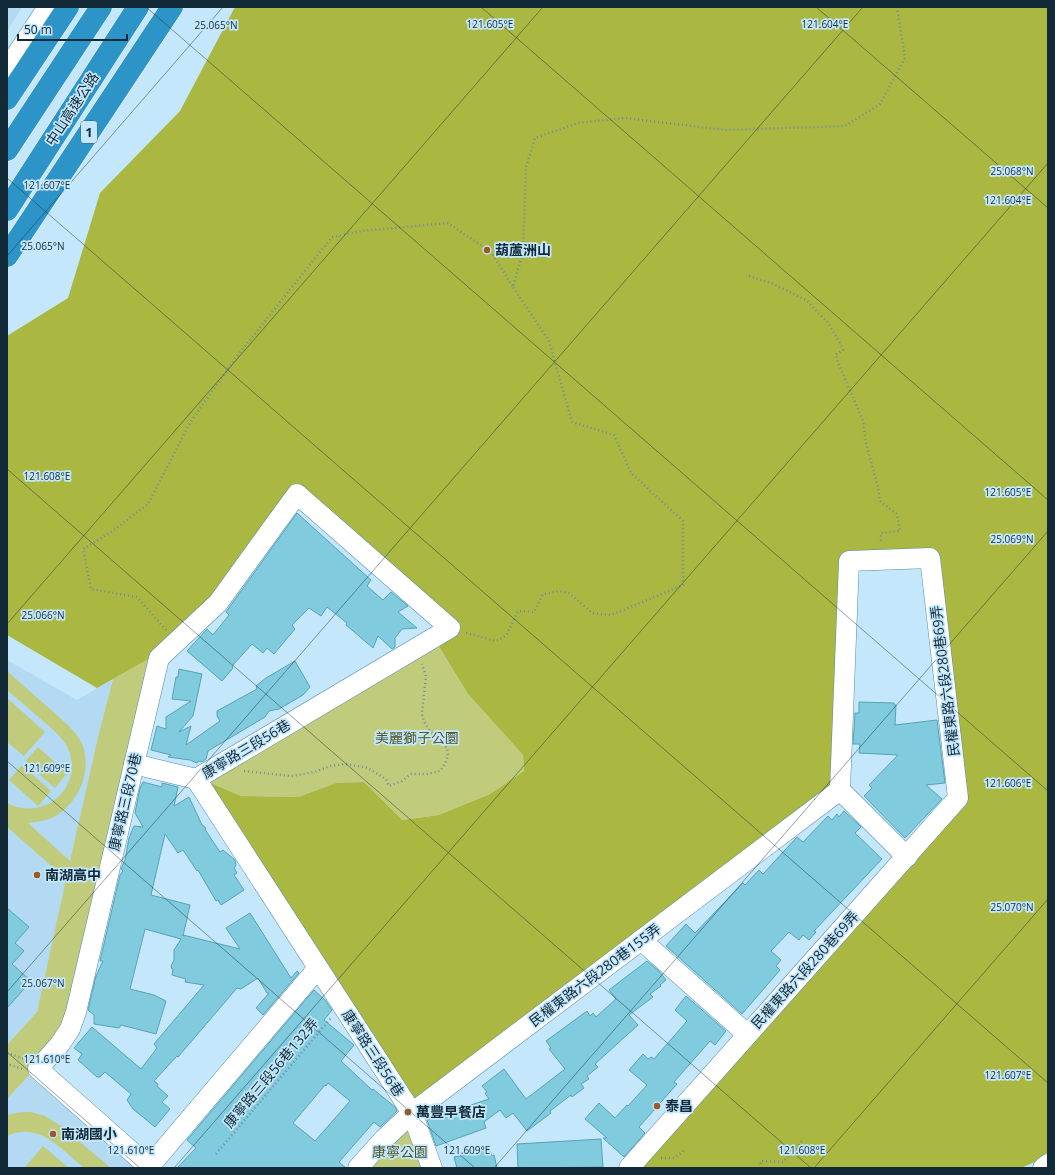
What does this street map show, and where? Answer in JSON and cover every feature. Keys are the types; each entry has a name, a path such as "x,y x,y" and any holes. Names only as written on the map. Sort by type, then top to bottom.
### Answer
{"highway":[{"path":"7,99 68,7"},
{"path":"7,150 101,7"},
{"name":"中山高速公路","path":"7,210 138,7"},
{"name":"1","path":"7,256 172,7"}],"street":[{"path":"7,69 48,7"},
{"name":"康寧路三段70巷","path":"150,1167 38,1070 60,1044 70,1029 76,1012 158,658 218,603 297,494 450,628"},
{"name":"民權東路六段280巷69弄","path":"629,1168 746,1034 907,857 958,798 930,558 849,560 840,790"},
{"name":"康寧路三段56巷","path":"432,1168 412,1113 196,779 450,628"},
{"path":"134,764 196,779"},
{"path":"840,790 907,857"},
{"name":"民權東路六段280巷155弄","path":"358,1168 384,1139 412,1113 840,790"},
{"name":"民權東路六段280巷69弄","path":"641,940 746,1034"},
{"path":"150,1167 318,968"},
{"path":"1043,1168 1048,1164"}],"path":[{"path":"513,287 523,252 526,167 535,138 578,123 625,118 725,130 845,126 880,104 905,58 898,7"},
{"path":"176,642 137,597 91,589 83,549 114,530 148,504 191,421 238,355 332,237 362,231 448,224 491,252 549,340 572,422 614,435 631,474 683,521 683,584 611,615 592,613 569,593 559,591 543,594 534,612 518,611 506,636 496,641 450,628"},
{"path":"749,276 771,283 806,300 828,323 842,347 843,350 835,355 863,421 866,443 878,487 880,501 897,514 900,531 881,533 881,560"},
{"path":"230,759 236,768 242,771 291,776 315,772 330,766 346,764 368,768 386,778 389,786 402,781 411,774 427,774 440,771 446,764 448,748 430,732 423,719 422,713 426,676 414,650"},
{"name":"康寧路三段56巷132弄","path":"216,1154 342,1005"},
{"path":"760,1168 761,1161 783,1162 802,1141"}],"shaded area":[{"path":"7,7 22,7 7,32"},
{"name":"南湖高中","path":"7,660 77,700 113,679 98,737 37,1012 7,1045"},
{"name":"南湖國小","path":"30,1074 138,1168 7,1168 7,1099"}],"green space":[{"path":"235,7 1048,7 1048,1152 1037,1161 1021,1168 641,1168 963,799 935,556 845,555 837,784 415,1105 208,782 241,796 298,797 336,783 364,782 402,820 439,815 490,794 524,771 523,755 468,694 438,645 460,629 460,624 296,483 209,602 152,657 97,688 7,635 7,336 68,298 100,193 180,111"},
{"name":"美麗獅子公圜","path":"438,645 468,694 523,755 524,771 490,794 439,815 401,820 364,782 336,783 298,797 241,796 208,782"},
{"path":"152,657 65,1024 30,1074 7,1099 7,1045 37,1012 98,737 113,679"},
{"path":"7,671 69,726 79,738 83,746 86,765 85,774 73,800 60,813 48,819 28,823 70,861 67,872 63,876 7,827 7,803 21,808 35,808 48,804 58,797 66,786 71,774 71,760 67,746 59,735 7,690"},
{"path":"7,698 45,732 24,756 7,742"},
{"path":"38,747 67,773 55,788 25,762"},
{"path":"22,765 51,791 38,806 9,780"},
{"path":"21,1112 31,1112 45,1116 61,1126 111,1168 84,1168 49,1139 39,1135 29,1132 19,1132 7,1136 7,1115"},
{"name":"康寧公園","path":"408,1129 421,1168 365,1168"},
{"path":"43,1146 69,1168 24,1168"}],"building":[{"path":"297,513 371,580 367,586 383,600 391,592 408,606 398,612 417,628 402,629 395,638 395,647 392,649 378,636 373,648 346,625 347,623 327,607 321,616 309,608 292,625 295,629 274,654 267,648 263,653 252,644 232,666 233,668 222,681 187,651 207,629 213,635 229,615 226,612"},
{"path":"295,661 310,687 303,695 279,709 269,711 265,717 208,751 206,759 202,762 198,761 197,763 190,760 168,757 171,755 151,750 157,726 166,729 166,717 191,701 172,699 179,669 202,674 193,716 179,732 191,726 186,745 220,721 217,716 217,711 257,689 256,686 266,678"},
{"path":"859,702 894,703 894,705 896,705 895,725 937,720 945,783 926,785 942,799 905,838 864,796 872,788 869,785 898,755 859,753 860,744 853,744 855,713 859,713"},
{"path":"143,782 162,787 162,783 178,787 174,806 189,797 202,825 205,827 206,831 220,852 223,850 235,860 236,865 234,868 237,873 234,875 244,890 221,905 218,900 216,901 198,870 197,871 183,850 178,853 165,834 151,895 190,905 183,935 240,949 226,928 250,913 291,978 297,971 299,973 263,1015 256,1008 269,993 267,993 258,978 241,989 237,988 178,1057 177,1056 154,1081 158,1084 157,1086 168,1096 162,1102 170,1109 155,1127 133,1109 127,1100 131,1094 105,1072 100,1077 97,1077 78,1060 82,1054 74,1048 92,1027 141,1069 157,1048 154,1044 204,985 185,982 186,979 172,975 173,969 171,966 174,960 174,950 181,939 145,929 130,989 154,995 166,1001 156,1034 121,1025 119,1028 94,1024 94,1015 88,1010 96,976 103,961 100,961 120,875 123,871 121,869 125,860 129,838 134,826 143,827 135,813 140,788"},
{"path":"844,811 861,827 855,833 882,859 814,931 816,932 809,940 803,935 799,940 789,932 771,951 781,960 776,966 780,970 742,1014 666,946 686,924 695,933 743,883 745,885 759,870 763,874 797,837 803,842 828,816 832,820 837,814 839,817"},
{"path":"7,908 29,927 15,943 24,951 12,964 31,981 7,1008"},
{"path":"647,961 659,971 666,980 660,985 661,986 650,994 653,997 629,1015 638,1025 595,1064 598,1067 587,1076 589,1079 581,1084 584,1088 572,1097 571,1095 550,1111 551,1113 527,1131 513,1113 506,1118 500,1110 484,1122 486,1128 436,1146 427,1120 443,1115 442,1112 462,1105 462,1108 489,1099 485,1093 487,1092 482,1086 504,1069 526,1099 565,1069 549,1049 551,1048 546,1041 587,1011 590,1016 593,1013 596,1017 616,999 609,990"},
{"path":"314,990 325,1000 332,1010 324,1020 354,1045 341,1061 372,1090 373,1089 395,1107 397,1111 380,1127 374,1122 339,1162 346,1168 177,1168 196,1148 187,1140","holes":["328,1083 350,1101 315,1141 293,1123"]},
{"path":"686,996 726,1031 715,1045 710,1041 674,1082 677,1084 639,1127 645,1133 624,1157 603,1138 607,1138 585,1119 599,1103 615,1118 647,1085 629,1070 643,1054 648,1059 651,1057 654,1059 687,1021 675,1010"},
{"path":"601,1139 603,1167 518,1168 517,1144"},
{"path":"490,1150 492,1156 494,1155 497,1168 457,1168 454,1157"}],"place":[{"name":"葫蘆洲山","path":"487,250"},
{"name":"南湖高中","path":"37,875"},
{"name":"泰昌","path":"657,1106"},
{"name":"萬豐早餐店","path":"408,1112"},
{"name":"南湖國小","path":"53,1134"}]}
